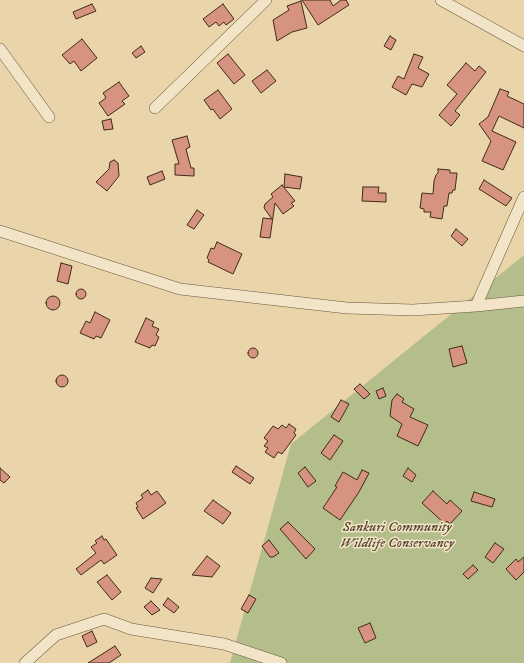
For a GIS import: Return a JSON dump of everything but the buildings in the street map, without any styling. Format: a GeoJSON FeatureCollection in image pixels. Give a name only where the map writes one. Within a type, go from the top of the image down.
{"type":"FeatureCollection","features":[{"type":"Feature","properties":{"kind":"street"},"geometry":{"type":"LineString","coordinates":[[155,108],[266,0]]}},
{"type":"Feature","properties":{"kind":"street"},"geometry":{"type":"LineString","coordinates":[[441,0],[524,46]]}},
{"type":"Feature","properties":{"kind":"street"},"geometry":{"type":"LineString","coordinates":[[0,49],[49,117]]}},
{"type":"Feature","properties":{"kind":"street"},"geometry":{"type":"LineString","coordinates":[[476,306],[524,198]]}},
{"type":"Feature","properties":{"kind":"street"},"geometry":{"type":"LineString","coordinates":[[0,231],[180,289],[347,308],[412,310],[524,301]]}},
{"type":"Feature","properties":{"kind":"street"},"geometry":{"type":"LineString","coordinates":[[25,663],[56,635],[104,620],[131,629],[224,644],[280,663]]}},
{"type":"Feature","properties":{"kind":"green space","name":"Sankuri Community Wildlife Conservancy"},"geometry":{"type":"Polygon","coordinates":[[[524,255],[524,663],[230,663],[291,444],[524,255]]]}}]}
